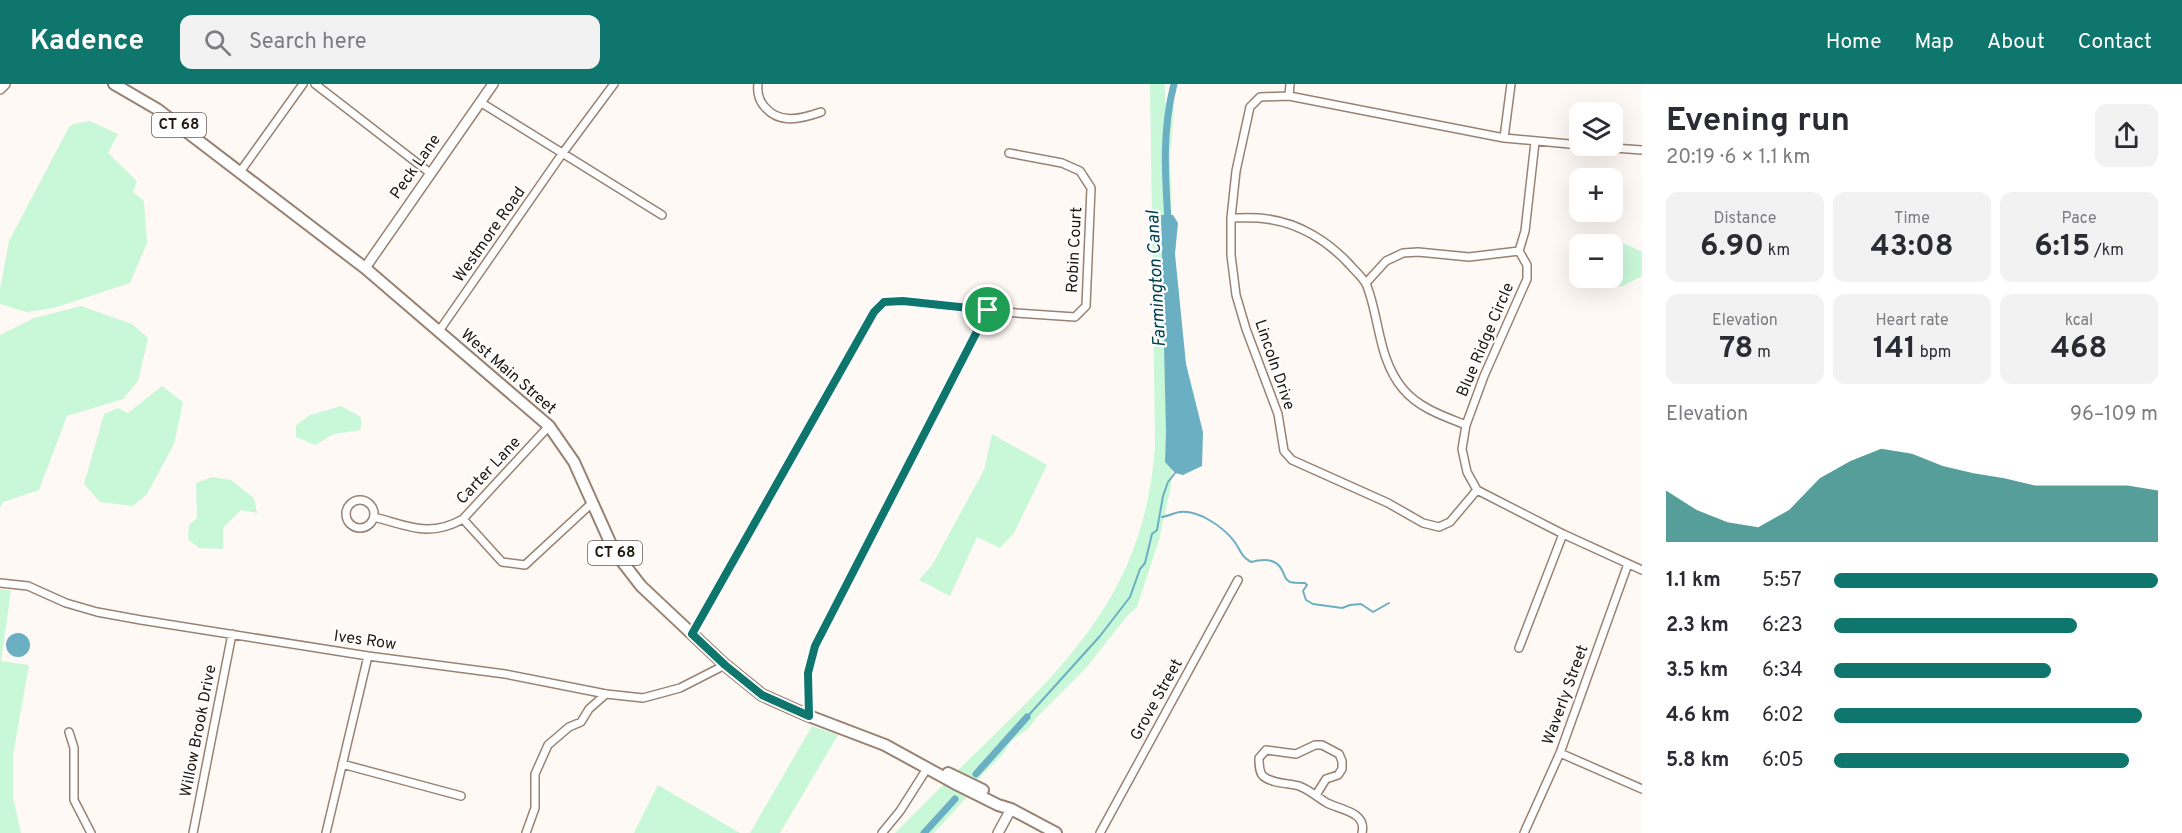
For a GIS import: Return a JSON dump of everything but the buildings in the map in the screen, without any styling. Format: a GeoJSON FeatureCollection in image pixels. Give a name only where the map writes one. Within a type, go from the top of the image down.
{"type":"FeatureCollection","features":[{"type":"Feature","properties":{"kind":"main road","name":"West Main Street"},"geometry":{"type":"LineString","coordinates":[[114,84],[157,109],[365,268],[549,426],[574,462],[614,551],[640,586],[725,665],[762,695],[885,745],[928,767],[955,775],[1056,833]]}},
{"type":"Feature","properties":{"kind":"street"},"geometry":{"type":"LineString","coordinates":[[0,89],[5,84]]}},
{"type":"Feature","properties":{"kind":"street"},"geometry":{"type":"LineString","coordinates":[[240,172],[303,84]]}},
{"type":"Feature","properties":{"kind":"street"},"geometry":{"type":"LineString","coordinates":[[315,84],[430,173]]}},
{"type":"Feature","properties":{"kind":"street","name":"Peck Lane"},"geometry":{"type":"LineString","coordinates":[[365,268],[493,84]]}},
{"type":"Feature","properties":{"kind":"street","name":"Westmore Road"},"geometry":{"type":"LineString","coordinates":[[439,332],[562,154],[614,84]]}},
{"type":"Feature","properties":{"kind":"street"},"geometry":{"type":"LineString","coordinates":[[759,84],[761,103],[770,114],[785,119],[804,118],[821,112]]}},
{"type":"Feature","properties":{"kind":"street"},"geometry":{"type":"LineString","coordinates":[[1289,96],[1290,84]]}},
{"type":"Feature","properties":{"kind":"street"},"geometry":{"type":"LineString","coordinates":[[1504,138],[1511,84]]}},
{"type":"Feature","properties":{"kind":"street","name":"Lincoln Drive"},"geometry":{"type":"LineString","coordinates":[[1477,490],[1450,522],[1439,527],[1423,523],[1388,503],[1292,460],[1284,451],[1278,414],[1246,329],[1236,295],[1231,255],[1231,218],[1236,171],[1250,107],[1260,97],[1289,96],[1504,138],[1569,144]]}},
{"type":"Feature","properties":{"kind":"street"},"geometry":{"type":"LineString","coordinates":[[480,102],[662,215]]}},
{"type":"Feature","properties":{"kind":"street"},"geometry":{"type":"LineString","coordinates":[[1366,283],[1386,261],[1403,253],[1418,252],[1468,257],[1519,251],[1525,231],[1535,142]]}},
{"type":"Feature","properties":{"kind":"street"},"geometry":{"type":"LineString","coordinates":[[1623,149],[1642,150]]}},
{"type":"Feature","properties":{"kind":"street","name":"Robin Court"},"geometry":{"type":"LineString","coordinates":[[692,634],[874,312],[884,302],[903,301],[1075,317],[1086,306],[1091,188],[1080,171],[1062,163],[1009,153]]}},
{"type":"Feature","properties":{"kind":"street"},"geometry":{"type":"LineString","coordinates":[[1231,218],[1267,219],[1292,225],[1316,236],[1339,253],[1366,283],[1382,349],[1391,372],[1404,390],[1430,411],[1466,425]]}},
{"type":"Feature","properties":{"kind":"street","name":"Blue Ridge Circle"},"geometry":{"type":"LineString","coordinates":[[1477,490],[1467,472],[1462,449],[1466,425],[1484,376],[1527,279],[1527,265],[1519,251]]}},
{"type":"Feature","properties":{"kind":"street"},"geometry":{"type":"LineString","coordinates":[[809,716],[808,673],[815,646],[988,310]]}},
{"type":"Feature","properties":{"kind":"street","name":"Carter Lane"},"geometry":{"type":"LineString","coordinates":[[374,517],[428,531],[448,527],[463,519],[549,426]]}},
{"type":"Feature","properties":{"kind":"street"},"geometry":{"type":"LineString","coordinates":[[1477,490],[1563,534],[1642,570]]}},
{"type":"Feature","properties":{"kind":"street","name":"Carter Lane"},"geometry":{"type":"LineString","coordinates":[[362,500],[373,508],[374,517],[365,527],[356,527],[347,518],[347,509],[353,502],[362,500]]}},
{"type":"Feature","properties":{"kind":"street"},"geometry":{"type":"LineString","coordinates":[[463,519],[502,562],[525,565],[592,503]]}},
{"type":"Feature","properties":{"kind":"street"},"geometry":{"type":"LineString","coordinates":[[1519,648],[1563,534]]}},
{"type":"Feature","properties":{"kind":"street","name":"Waverly Street"},"geometry":{"type":"LineString","coordinates":[[1524,833],[1560,753],[1628,564]]}},
{"type":"Feature","properties":{"kind":"street","name":"Grove Street"},"geometry":{"type":"LineString","coordinates":[[1100,833],[1238,580]]}},
{"type":"Feature","properties":{"kind":"street","name":"Ives Row"},"geometry":{"type":"LineString","coordinates":[[0,583],[28,586],[66,603],[97,612],[368,656],[505,674],[606,694],[643,698],[680,688],[725,665]]}},
{"type":"Feature","properties":{"kind":"street","name":"Willow Brook Drive"},"geometry":{"type":"LineString","coordinates":[[193,833],[232,634]]}},
{"type":"Feature","properties":{"kind":"street"},"geometry":{"type":"LineString","coordinates":[[326,833],[368,656]]}},
{"type":"Feature","properties":{"kind":"street"},"geometry":{"type":"LineString","coordinates":[[526,833],[535,808],[535,774],[549,745],[569,727],[581,722],[589,709],[606,694]]}},
{"type":"Feature","properties":{"kind":"street"},"geometry":{"type":"LineString","coordinates":[[69,732],[74,748],[74,800],[91,833]]}},
{"type":"Feature","properties":{"kind":"street"},"geometry":{"type":"LineString","coordinates":[[1316,795],[1326,779],[1338,775],[1342,769],[1339,754],[1329,747],[1315,745],[1296,754],[1266,750],[1259,758],[1259,768],[1263,776],[1301,787],[1327,803],[1354,814],[1360,819],[1362,833]]}},
{"type":"Feature","properties":{"kind":"street"},"geometry":{"type":"LineString","coordinates":[[1560,753],[1642,789]]}},
{"type":"Feature","properties":{"kind":"street"},"geometry":{"type":"LineString","coordinates":[[342,764],[461,796]]}},
{"type":"Feature","properties":{"kind":"street"},"geometry":{"type":"LineString","coordinates":[[882,833],[900,811],[928,767]]}},
{"type":"Feature","properties":{"kind":"street"},"geometry":{"type":"LineString","coordinates":[[998,833],[1011,809]]}},
{"type":"Feature","properties":{"kind":"green space"},"geometry":{"type":"Polygon","coordinates":[[[1150,84],[1165,84],[1165,104],[1174,109],[1170,155],[1175,349],[1173,458],[1171,486],[1159,540],[1137,607],[1127,616],[1086,668],[1028,729],[1012,740],[1003,754],[974,783],[955,773],[1029,700],[1090,629],[1115,590],[1134,547],[1148,499],[1155,444],[1150,84]]]}},
{"type":"Feature","properties":{"kind":"green space"},"geometry":{"type":"Polygon","coordinates":[[[90,121],[118,134],[108,153],[137,181],[133,192],[144,201],[147,243],[130,283],[54,308],[26,312],[0,304],[0,289],[9,241],[69,127],[90,121]]]}},
{"type":"Feature","properties":{"kind":"green space"},"geometry":{"type":"Polygon","coordinates":[[[1623,243],[1642,252],[1642,276],[1623,286],[1623,243]]]}},
{"type":"Feature","properties":{"kind":"green space"},"geometry":{"type":"Polygon","coordinates":[[[81,306],[132,324],[148,338],[138,381],[123,399],[67,416],[39,490],[3,502],[0,508],[0,335],[34,318],[81,306]]]}},
{"type":"Feature","properties":{"kind":"green space"},"geometry":{"type":"Polygon","coordinates":[[[162,386],[183,402],[174,444],[147,494],[133,506],[100,502],[84,484],[104,414],[118,408],[128,413],[162,386]]]}},
{"type":"Feature","properties":{"kind":"green space"},"geometry":{"type":"Polygon","coordinates":[[[341,406],[361,417],[361,430],[334,434],[315,445],[296,437],[296,425],[310,415],[341,406]]]}},
{"type":"Feature","properties":{"kind":"green space"},"geometry":{"type":"Polygon","coordinates":[[[992,434],[1047,465],[1014,533],[1000,548],[977,537],[950,596],[919,580],[932,565],[984,470],[992,434]]]}},
{"type":"Feature","properties":{"kind":"green space"},"geometry":{"type":"Polygon","coordinates":[[[212,477],[231,480],[254,498],[257,513],[241,510],[223,528],[223,549],[199,548],[188,539],[189,525],[197,518],[196,483],[212,477]]]}},
{"type":"Feature","properties":{"kind":"green space"},"geometry":{"type":"Polygon","coordinates":[[[0,589],[11,590],[1,661],[29,665],[13,755],[13,797],[21,833],[0,833],[0,589]]]}},
{"type":"Feature","properties":{"kind":"green space"},"geometry":{"type":"Polygon","coordinates":[[[812,726],[838,735],[780,833],[750,833],[812,726]]]}},
{"type":"Feature","properties":{"kind":"green space"},"geometry":{"type":"Polygon","coordinates":[[[944,784],[968,796],[934,833],[895,833],[944,784]]]}},
{"type":"Feature","properties":{"kind":"green space"},"geometry":{"type":"Polygon","coordinates":[[[658,785],[740,833],[634,833],[658,785]]]}},
{"type":"Feature","properties":{"kind":"water"},"geometry":{"type":"Polygon","coordinates":[[[1161,215],[1173,215],[1178,223],[1175,254],[1186,364],[1203,432],[1202,466],[1183,475],[1175,473],[1165,462],[1161,215]]]}},
{"type":"Feature","properties":{"kind":"water"},"geometry":{"type":"Polygon","coordinates":[[[18,633],[26,637],[30,645],[26,653],[18,657],[10,653],[6,645],[10,637],[18,633]]]}},
{"type":"Feature","properties":{"kind":"waterway","name":"Farmington Canal"},"geometry":{"type":"LineString","coordinates":[[1168,221],[1166,135],[1174,84]]}},
{"type":"Feature","properties":{"kind":"waterway"},"geometry":{"type":"LineString","coordinates":[[1027,717],[1100,636],[1130,597],[1140,569],[1145,563],[1152,534],[1157,530],[1168,482],[1175,473]]}},
{"type":"Feature","properties":{"kind":"waterway"},"geometry":{"type":"LineString","coordinates":[[1162,517],[1187,512],[1210,520],[1234,541],[1243,555],[1251,562],[1272,561],[1279,566],[1288,581],[1305,583],[1307,585],[1303,591],[1306,600],[1313,604],[1342,608],[1361,604],[1373,612],[1389,603]]}},
{"type":"Feature","properties":{"kind":"waterway","name":"Farmington Canal"},"geometry":{"type":"LineString","coordinates":[[976,774],[1027,717]]}},
{"type":"Feature","properties":{"kind":"waterway","name":"Farmington Canal"},"geometry":{"type":"LineString","coordinates":[[924,833],[955,799]]}},
{"type":"Feature","properties":{"kind":"route"},"geometry":{"type":"LineString","coordinates":[[903,301],[988,310],[815,646],[808,673],[809,716],[762,695],[692,634],[874,312],[884,302],[903,301]]}}]}
